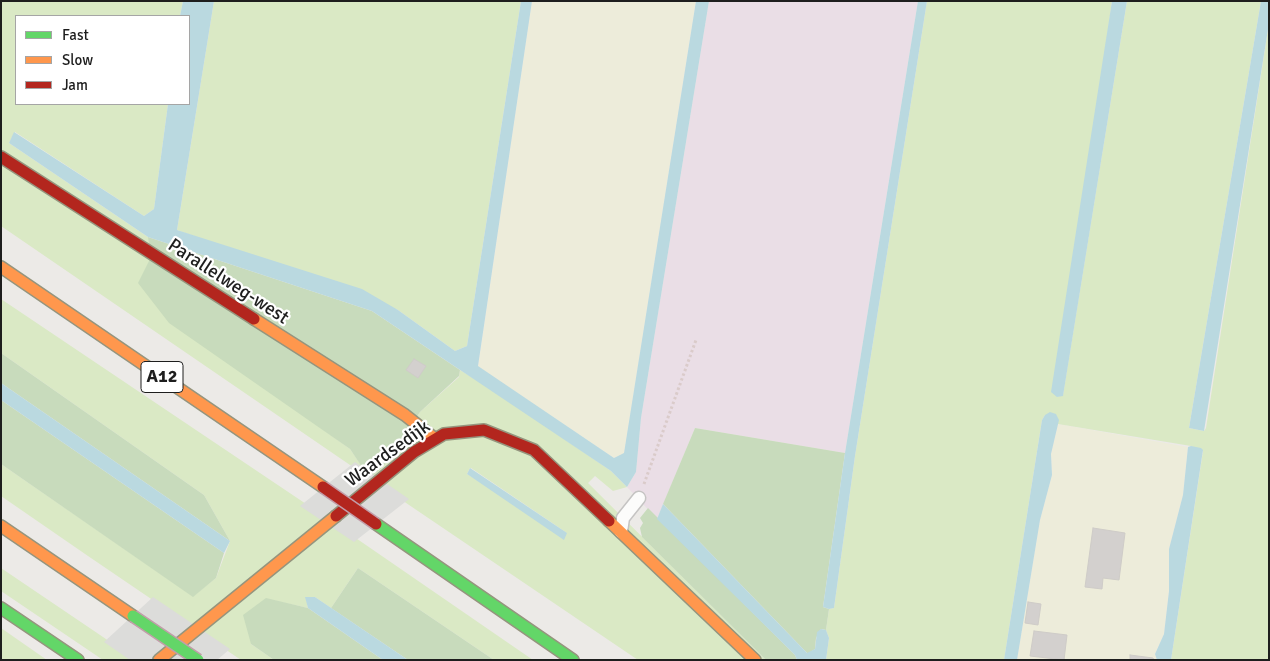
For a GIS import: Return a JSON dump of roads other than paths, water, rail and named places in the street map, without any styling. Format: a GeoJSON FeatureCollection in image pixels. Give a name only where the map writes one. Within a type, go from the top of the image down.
{"type":"FeatureCollection","features":[{"type":"Feature","properties":{"kind":"main road","name":"Parallelweg-west"},"geometry":{"type":"LineString","coordinates":[[1,157],[405,416],[434,438]]}},
{"type":"Feature","properties":{"kind":"main road","name":"A12"},"geometry":{"type":"LineString","coordinates":[[1,267],[573,660]]}},
{"type":"Feature","properties":{"kind":"main road","name":"Waardsedijk"},"geometry":{"type":"LineString","coordinates":[[160,660],[345,507],[434,438],[456,432],[484,430],[534,450],[755,660]]}},
{"type":"Feature","properties":{"kind":"main road"},"geometry":{"type":"LineString","coordinates":[[1,526],[198,660]]}},
{"type":"Feature","properties":{"kind":"main road"},"geometry":{"type":"LineString","coordinates":[[1,608],[78,660]]}},
{"type":"Feature","properties":{"kind":"lane"},"geometry":{"type":"LineString","coordinates":[[621,532],[622,518],[639,498]]}},
{"type":"Feature","properties":{"kind":"water"},"geometry":{"type":"Polygon","coordinates":[[[183,1],[214,1],[177,230],[362,289],[398,310],[455,351],[467,346],[521,1],[532,1],[478,366],[614,458],[624,453],[696,1],[709,1],[641,418],[636,472],[627,487],[611,471],[372,311],[148,237],[9,143],[14,132],[144,216],[154,209],[168,105],[190,105],[190,15],[180,15],[183,1]]]}},
{"type":"Feature","properties":{"kind":"water"},"geometry":{"type":"Polygon","coordinates":[[[918,1],[927,1],[855,456],[834,608],[829,609],[823,607],[845,453],[918,1]]]}},
{"type":"Feature","properties":{"kind":"water"},"geometry":{"type":"Polygon","coordinates":[[[1112,1],[1127,1],[1063,396],[1057,397],[1051,392],[1112,1]]]}},
{"type":"Feature","properties":{"kind":"water"},"geometry":{"type":"Polygon","coordinates":[[[1261,1],[1269,1],[1269,23],[1204,431],[1189,428],[1261,1]]]}},
{"type":"Feature","properties":{"kind":"water"},"geometry":{"type":"Polygon","coordinates":[[[1,383],[230,541],[224,553],[1,400],[1,383]]]}},
{"type":"Feature","properties":{"kind":"water"},"geometry":{"type":"Polygon","coordinates":[[[1050,412],[1056,414],[1059,420],[1051,454],[1052,475],[1040,520],[1017,660],[1004,660],[1042,420],[1050,412]]]}},
{"type":"Feature","properties":{"kind":"water"},"geometry":{"type":"Polygon","coordinates":[[[1191,446],[1203,450],[1171,660],[1157,660],[1155,654],[1164,634],[1169,591],[1169,549],[1183,495],[1188,447],[1191,446]]]}},
{"type":"Feature","properties":{"kind":"water"},"geometry":{"type":"Polygon","coordinates":[[[470,468],[567,533],[564,540],[467,474],[470,468]]]}},
{"type":"Feature","properties":{"kind":"water"},"geometry":{"type":"Polygon","coordinates":[[[663,504],[807,653],[815,649],[817,632],[821,629],[826,630],[829,638],[826,660],[797,660],[795,655],[657,519],[663,504]]]}},
{"type":"Feature","properties":{"kind":"water"},"geometry":{"type":"Polygon","coordinates":[[[305,597],[315,597],[408,660],[383,660],[308,608],[305,597]]]}}]}
